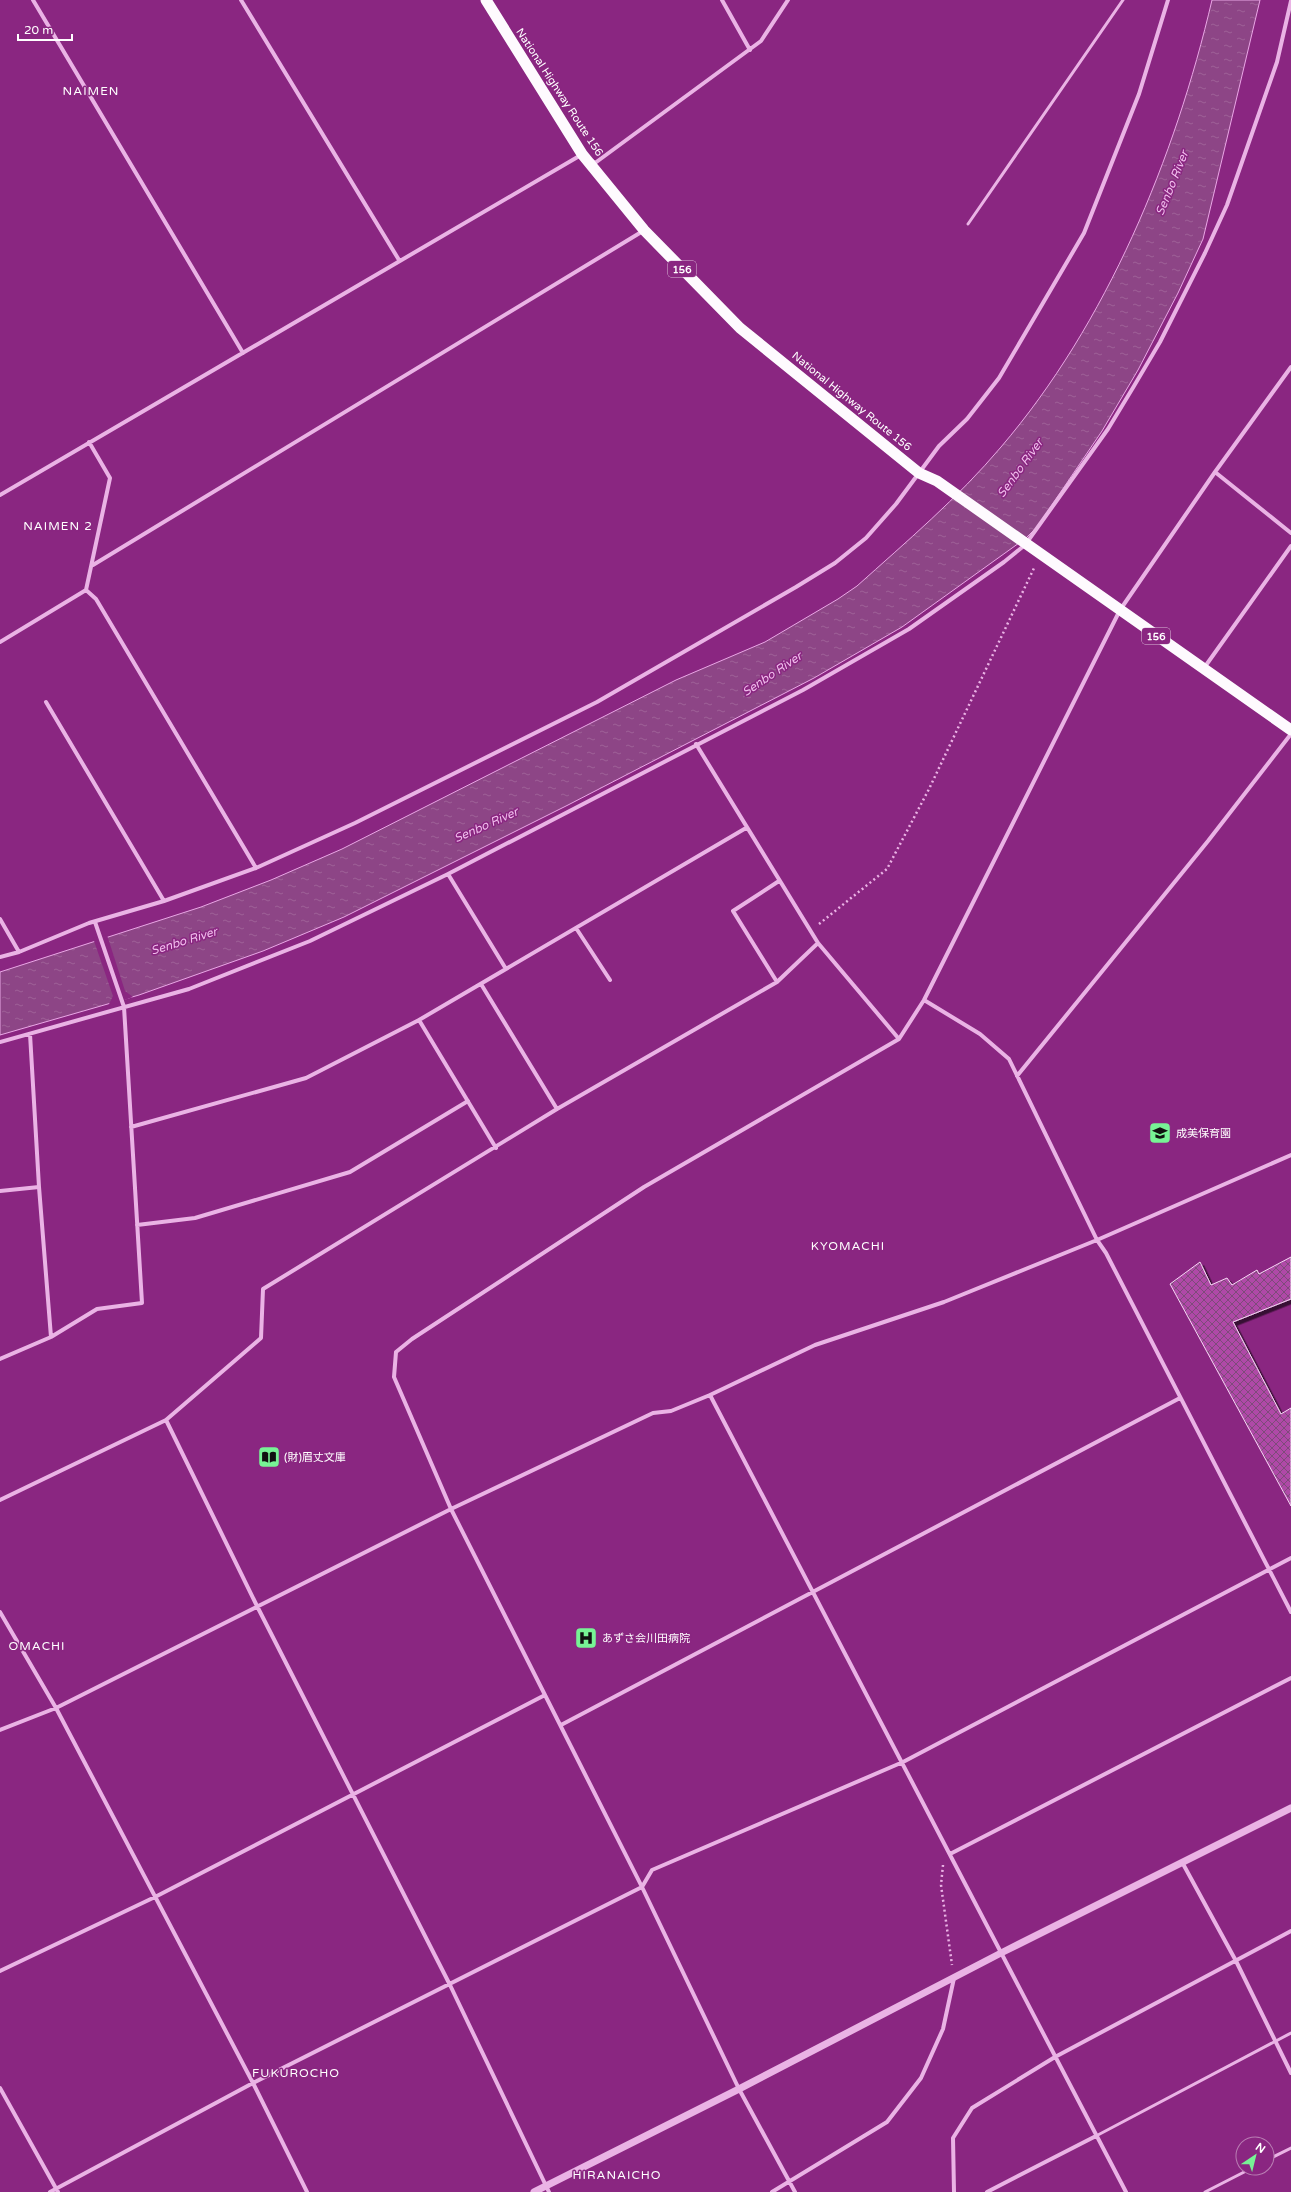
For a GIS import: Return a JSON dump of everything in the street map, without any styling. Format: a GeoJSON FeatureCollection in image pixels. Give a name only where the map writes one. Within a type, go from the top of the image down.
{"type":"FeatureCollection","features":[{"type":"Feature","properties":{"kind":"highway","name":"National Highway Route 156"},"geometry":{"type":"LineString","coordinates":[[486,0],[582,154],[644,230],[740,328],[919,473],[938,482],[1041,556],[1291,730]]}},
{"type":"Feature","properties":{"kind":"street"},"geometry":{"type":"LineString","coordinates":[[33,0],[243,353]]}},
{"type":"Feature","properties":{"kind":"street"},"geometry":{"type":"LineString","coordinates":[[241,0],[399,260]]}},
{"type":"Feature","properties":{"kind":"street"},"geometry":{"type":"LineString","coordinates":[[722,0],[750,50]]}},
{"type":"Feature","properties":{"kind":"street"},"geometry":{"type":"LineString","coordinates":[[0,495],[582,154],[596,163],[761,41],[788,0]]}},
{"type":"Feature","properties":{"kind":"street"},"geometry":{"type":"LineString","coordinates":[[0,957],[19,952],[95,922],[164,901],[256,868],[355,823],[597,702],[796,587],[834,563],[866,538],[896,504],[939,446],[967,419],[999,378],[1084,233],[1139,94],[1168,0]]}},
{"type":"Feature","properties":{"kind":"street"},"geometry":{"type":"LineString","coordinates":[[0,1042],[188,989],[310,941],[448,874],[696,744],[803,690],[909,629],[1004,562],[1023,543],[1108,429],[1160,342],[1205,253],[1227,205],[1277,62],[1291,1]]}},
{"type":"Feature","properties":{"kind":"street"},"geometry":{"type":"LineString","coordinates":[[93,565],[644,230]]}},
{"type":"Feature","properties":{"kind":"street"},"geometry":{"type":"LineString","coordinates":[[795,2192],[740,2089],[562,1725],[451,1509],[394,1377],[396,1352],[412,1339],[644,1188],[899,1040],[924,1000],[1120,610],[1215,472],[1291,367]]}},
{"type":"Feature","properties":{"kind":"street"},"geometry":{"type":"LineString","coordinates":[[0,642],[86,590],[93,565],[110,478],[89,442]]}},
{"type":"Feature","properties":{"kind":"street"},"geometry":{"type":"LineString","coordinates":[[1215,472],[1291,533]]}},
{"type":"Feature","properties":{"kind":"street"},"geometry":{"type":"LineString","coordinates":[[1203,669],[1291,546]]}},
{"type":"Feature","properties":{"kind":"street"},"geometry":{"type":"LineString","coordinates":[[86,590],[96,599],[256,868]]}},
{"type":"Feature","properties":{"kind":"street"},"geometry":{"type":"LineString","coordinates":[[46,702],[164,901]]}},
{"type":"Feature","properties":{"kind":"street"},"geometry":{"type":"LineString","coordinates":[[1017,1076],[1208,842],[1291,734]]}},
{"type":"Feature","properties":{"kind":"street"},"geometry":{"type":"LineString","coordinates":[[696,744],[746,828],[818,943],[899,1040]]}},
{"type":"Feature","properties":{"kind":"street"},"geometry":{"type":"LineString","coordinates":[[131,1127],[306,1078],[419,1020],[746,828]]}},
{"type":"Feature","properties":{"kind":"street"},"geometry":{"type":"LineString","coordinates":[[448,874],[506,969]]}},
{"type":"Feature","properties":{"kind":"street"},"geometry":{"type":"LineString","coordinates":[[777,982],[733,912],[779,881]]}},
{"type":"Feature","properties":{"kind":"street"},"geometry":{"type":"LineString","coordinates":[[0,919],[19,952]]}},
{"type":"Feature","properties":{"kind":"street"},"geometry":{"type":"LineString","coordinates":[[0,1359],[51,1337],[97,1309],[142,1303],[124,1007],[95,922]]}},
{"type":"Feature","properties":{"kind":"street"},"geometry":{"type":"LineString","coordinates":[[576,928],[610,980]]}},
{"type":"Feature","properties":{"kind":"street"},"geometry":{"type":"LineString","coordinates":[[0,1500],[166,1420],[261,1338],[263,1289],[496,1148],[557,1109],[777,982],[818,943]]}},
{"type":"Feature","properties":{"kind":"street"},"geometry":{"type":"LineString","coordinates":[[481,984],[557,1109]]}},
{"type":"Feature","properties":{"kind":"street"},"geometry":{"type":"LineString","coordinates":[[924,1000],[980,1034],[1009,1059],[1098,1240],[1291,1612]]}},
{"type":"Feature","properties":{"kind":"street"},"geometry":{"type":"LineString","coordinates":[[419,1020],[496,1148]]}},
{"type":"Feature","properties":{"kind":"street"},"geometry":{"type":"LineString","coordinates":[[30,1034],[39,1187],[51,1337]]}},
{"type":"Feature","properties":{"kind":"street"},"geometry":{"type":"LineString","coordinates":[[137,1224],[195,1218],[350,1172],[468,1101]]}},
{"type":"Feature","properties":{"kind":"street"},"geometry":{"type":"LineString","coordinates":[[0,1730],[56,1708],[451,1509],[653,1414],[671,1411],[710,1395],[816,1345],[944,1302],[1098,1240],[1291,1155]]}},
{"type":"Feature","properties":{"kind":"street"},"geometry":{"type":"LineString","coordinates":[[0,1191],[39,1187]]}},
{"type":"Feature","properties":{"kind":"street"},"geometry":{"type":"LineString","coordinates":[[710,1395],[812,1592],[903,1762],[1126,2192]]}},
{"type":"Feature","properties":{"kind":"street"},"geometry":{"type":"LineString","coordinates":[[562,1725],[1180,1398]]}},
{"type":"Feature","properties":{"kind":"street"},"geometry":{"type":"LineString","coordinates":[[166,1420],[257,1606],[450,1985],[548,2189]]}},
{"type":"Feature","properties":{"kind":"street"},"geometry":{"type":"LineString","coordinates":[[50,2192],[57,2190],[253,2083],[642,1887],[652,1870],[903,1762],[1291,1558]]}},
{"type":"Feature","properties":{"kind":"street"},"geometry":{"type":"LineString","coordinates":[[0,1612],[56,1708],[253,2083],[308,2192]]}},
{"type":"Feature","properties":{"kind":"street"},"geometry":{"type":"LineString","coordinates":[[950,1854],[1291,1678]]}},
{"type":"Feature","properties":{"kind":"street"},"geometry":{"type":"LineString","coordinates":[[0,1971],[155,1897],[353,1793],[546,1695]]}},
{"type":"Feature","properties":{"kind":"street"},"geometry":{"type":"LineString","coordinates":[[534,2192],[548,2189],[1001,1953],[1291,1808]]}},
{"type":"Feature","properties":{"kind":"street"},"geometry":{"type":"LineString","coordinates":[[1182,1862],[1236,1961],[1291,2073]]}},
{"type":"Feature","properties":{"kind":"street"},"geometry":{"type":"LineString","coordinates":[[954,2192],[953,2138],[972,2108],[1055,2057],[1291,1932]]}},
{"type":"Feature","properties":{"kind":"street"},"geometry":{"type":"LineString","coordinates":[[772,2192],[887,2122],[921,2078],[944,2029],[954,1978]]}},
{"type":"Feature","properties":{"kind":"street"},"geometry":{"type":"LineString","coordinates":[[0,2088],[57,2190]]}},
{"type":"Feature","properties":{"kind":"street"},"geometry":{"type":"LineString","coordinates":[[987,2192],[1096,2136]]}},
{"type":"Feature","properties":{"kind":"lane"},"geometry":{"type":"LineString","coordinates":[[968,224],[1123,0]]}},
{"type":"Feature","properties":{"kind":"lane"},"geometry":{"type":"LineString","coordinates":[[1096,2136],[1291,2033]]}},
{"type":"Feature","properties":{"kind":"lane"},"geometry":{"type":"LineString","coordinates":[[1275,2156],[1291,2148]]}},
{"type":"Feature","properties":{"kind":"lane"},"geometry":{"type":"LineString","coordinates":[[1205,2192],[1236,2176]]}},
{"type":"Feature","properties":{"kind":"path"},"geometry":{"type":"LineString","coordinates":[[810,931],[887,869],[929,789],[1041,556]]}},
{"type":"Feature","properties":{"kind":"path"},"geometry":{"type":"LineString","coordinates":[[950,1854],[943,1862],[941,1885],[954,1978]]}},
{"type":"Feature","properties":{"kind":"water","name":"Senbo River"},"geometry":{"type":"Polygon","coordinates":[[[1212,0],[1260,0],[1203,239],[1178,293],[1138,370],[1102,431],[1037,527],[1026,538],[902,627],[814,678],[568,805],[344,917],[263,951],[139,995],[0,1035],[0,972],[201,907],[271,880],[342,849],[676,680],[765,642],[838,599],[857,586],[931,519],[984,466],[1039,399],[1073,347],[1105,293],[1157,178],[1197,59],[1212,0]]]}},
{"type":"Feature","properties":{"kind":"pier"},"geometry":{"type":"Polygon","coordinates":[[[107,935],[125,991],[133,997],[108,1006],[113,996],[93,938],[107,935]]]}},
{"type":"Feature","properties":{"kind":"building"},"geometry":{"type":"Polygon","coordinates":[[[1291,1257],[1291,1299],[1233,1322],[1281,1414],[1291,1408],[1291,1506],[1170,1284],[1200,1262],[1211,1285],[1227,1278],[1232,1285],[1257,1270],[1259,1274],[1291,1257]]]}},
{"type":"Feature","properties":{"kind":"place","name":"成美保育園"},"geometry":{"type":"Point","coordinates":[1160,1133]}},
{"type":"Feature","properties":{"kind":"place","name":"(財)眉丈文庫"},"geometry":{"type":"Point","coordinates":[269,1457]}},
{"type":"Feature","properties":{"kind":"place","name":"あずさ会川田病院"},"geometry":{"type":"Point","coordinates":[586,1638]}},
{"type":"Feature","properties":{"kind":"district","name":"NAIMEN"},"geometry":{"type":"Point","coordinates":[91,91]}},
{"type":"Feature","properties":{"kind":"district","name":"NAIMEN 2"},"geometry":{"type":"Point","coordinates":[58,526]}},
{"type":"Feature","properties":{"kind":"district","name":"KYOMACHI"},"geometry":{"type":"Point","coordinates":[848,1246]}},
{"type":"Feature","properties":{"kind":"district","name":"OMACHI"},"geometry":{"type":"Point","coordinates":[37,1646]}},
{"type":"Feature","properties":{"kind":"district","name":"FUKUROCHO"},"geometry":{"type":"Point","coordinates":[296,2073]}},
{"type":"Feature","properties":{"kind":"district","name":"HIRANAICHO"},"geometry":{"type":"Point","coordinates":[617,2175]}}]}
